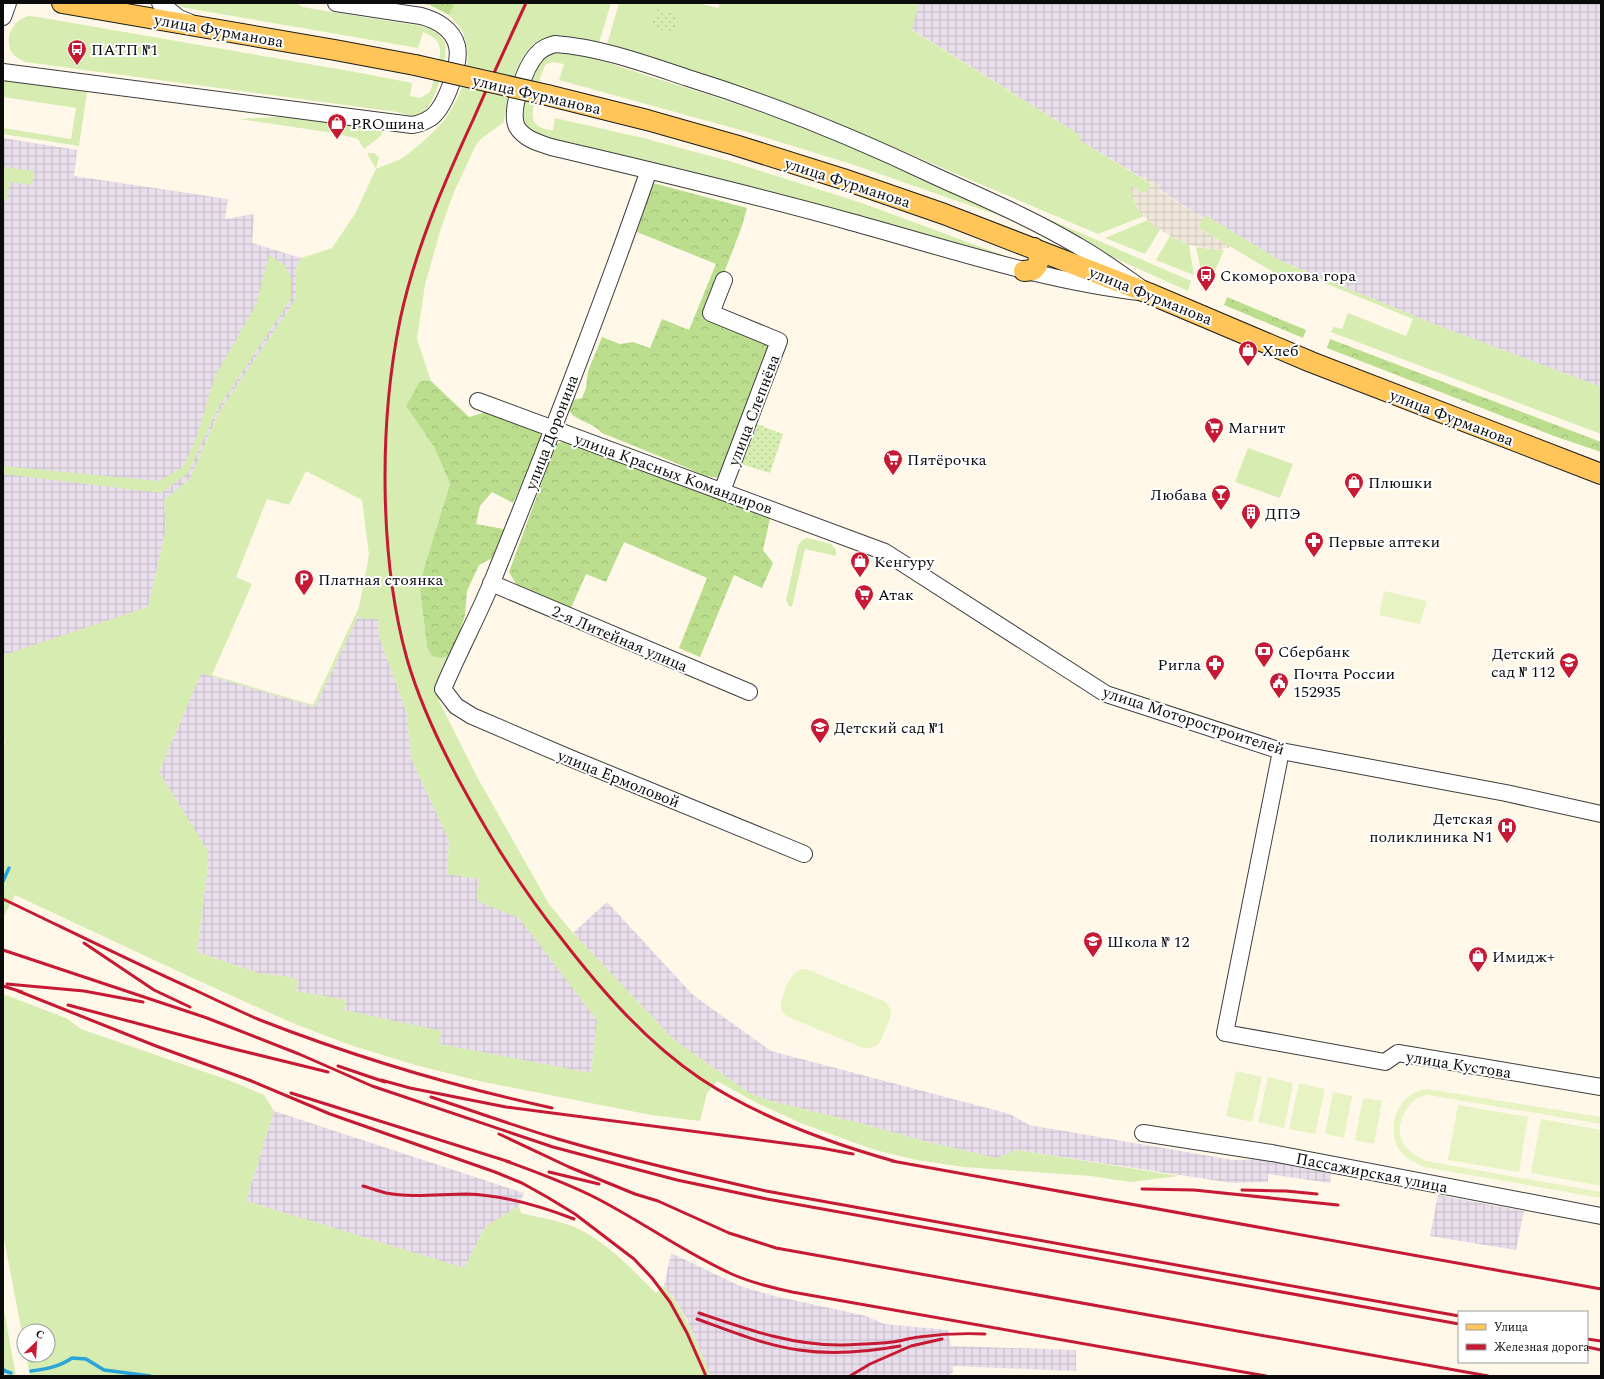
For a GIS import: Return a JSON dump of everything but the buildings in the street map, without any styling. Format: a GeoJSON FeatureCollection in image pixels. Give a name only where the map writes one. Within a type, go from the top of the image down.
{"type":"FeatureCollection","features":[{"type":"Feature","properties":{"kind":"main road","name":"улица Фурманова"},"geometry":{"type":"LineString","coordinates":[[62,3],[415,65],[647,120],[749,149],[944,214],[1034,248],[1148,293],[1318,365],[1601,474]]}},
{"type":"Feature","properties":{"kind":"main road"},"geometry":{"type":"LineString","coordinates":[[1024,271],[1033,270],[1039,263],[1039,255],[1034,248]]}},
{"type":"Feature","properties":{"kind":"street"},"geometry":{"type":"LineString","coordinates":[[3,17],[8,3]]}},
{"type":"Feature","properties":{"kind":"street"},"geometry":{"type":"LineString","coordinates":[[94,8],[107,7],[119,3]]}},
{"type":"Feature","properties":{"kind":"street"},"geometry":{"type":"LineString","coordinates":[[160,3],[179,18],[201,27]]}},
{"type":"Feature","properties":{"kind":"street"},"geometry":{"type":"LineString","coordinates":[[3,72],[412,125],[421,123],[432,116],[439,109],[455,71],[457,46],[452,35],[442,25],[421,16],[336,3]]}},
{"type":"Feature","properties":{"kind":"street"},"geometry":{"type":"LineString","coordinates":[[556,44],[570,45],[607,54],[706,83],[816,124],[887,153],[1026,218],[1077,245],[1109,265],[1148,293],[1110,289],[1024,271],[758,196],[551,147],[532,140],[522,133],[516,126],[515,115],[517,99],[523,79],[531,61],[537,53],[544,47],[556,44]]}},
{"type":"Feature","properties":{"kind":"street","name":"улица Доронина"},"geometry":{"type":"LineString","coordinates":[[443,689],[491,583],[553,428],[614,272],[649,170]]}},
{"type":"Feature","properties":{"kind":"street"},"geometry":{"type":"LineString","coordinates":[[1034,248],[1043,247],[1048,241],[1048,232],[1045,228]]}},
{"type":"Feature","properties":{"kind":"street","name":"улица Слепнёва"},"geometry":{"type":"LineString","coordinates":[[722,491],[779,341],[711,313],[724,280]]}},
{"type":"Feature","properties":{"kind":"street","name":"улица Красных Командиров"},"geometry":{"type":"LineString","coordinates":[[478,401],[802,520]]}},
{"type":"Feature","properties":{"kind":"street","name":"улица Моторостроителей"},"geometry":{"type":"LineString","coordinates":[[802,520],[885,552],[1106,694],[1281,751],[1501,792],[1601,814]]}},
{"type":"Feature","properties":{"kind":"street","name":"2-я Литейная улица"},"geometry":{"type":"LineString","coordinates":[[491,583],[749,692]]}},
{"type":"Feature","properties":{"kind":"street","name":"улица Ермоловой"},"geometry":{"type":"LineString","coordinates":[[443,689],[456,706],[472,716],[804,854]]}},
{"type":"Feature","properties":{"kind":"street","name":"улица Кустова"},"geometry":{"type":"LineString","coordinates":[[1281,751],[1224,1033],[1385,1062],[1398,1054],[1601,1087]]}},
{"type":"Feature","properties":{"kind":"street","name":"Пассажирская улица"},"geometry":{"type":"LineString","coordinates":[[1143,1133],[1272,1153],[1601,1216]]}},
{"type":"Feature","properties":{"kind":"shaded area"},"geometry":{"type":"Polygon","coordinates":[[[870,3],[1601,3],[1601,387],[1434,324],[1281,261],[1205,215],[1203,218],[1158,189],[1160,186],[1145,177],[1144,179],[1079,140],[1081,136],[870,3]]]}},
{"type":"Feature","properties":{"kind":"shaded area"},"geometry":{"type":"Polygon","coordinates":[[[3,138],[77,150],[74,176],[228,199],[225,219],[254,214],[252,243],[301,258],[296,268],[296,299],[219,412],[190,479],[164,500],[166,529],[148,607],[5,655],[3,655],[3,138]]]}},
{"type":"Feature","properties":{"kind":"shaded area"},"geometry":{"type":"Polygon","coordinates":[[[1145,176],[1160,185],[1158,190],[1203,218],[1198,228],[1231,247],[1218,250],[1189,245],[1170,236],[1153,225],[1141,213],[1132,195],[1131,186],[1142,193],[1146,192],[1151,184],[1144,179],[1145,176]]]}},
{"type":"Feature","properties":{"kind":"shaded area"},"geometry":{"type":"Polygon","coordinates":[[[358,616],[364,619],[378,619],[379,636],[407,714],[411,758],[449,840],[447,874],[479,879],[477,901],[519,917],[597,1020],[591,1073],[439,1044],[441,1031],[344,1010],[346,1000],[296,991],[298,979],[258,973],[197,952],[208,864],[208,852],[159,772],[201,673],[315,707],[358,616]]]}},
{"type":"Feature","properties":{"kind":"shaded area"},"geometry":{"type":"Polygon","coordinates":[[[607,902],[693,995],[771,1051],[1010,1114],[1029,1125],[1233,1160],[1269,1159],[1332,1169],[1330,1183],[1268,1174],[1268,1182],[1232,1183],[1017,1150],[996,1158],[767,1100],[749,1093],[673,1039],[573,933],[607,902]]]}},
{"type":"Feature","properties":{"kind":"shaded area"},"geometry":{"type":"Polygon","coordinates":[[[274,1111],[524,1193],[519,1206],[485,1227],[464,1268],[246,1201],[274,1111]]]}},
{"type":"Feature","properties":{"kind":"shaded area"},"geometry":{"type":"Polygon","coordinates":[[[1438,1195],[1524,1211],[1516,1250],[1430,1236],[1438,1195]]]}},
{"type":"Feature","properties":{"kind":"shaded area"},"geometry":{"type":"Polygon","coordinates":[[[671,1253],[740,1286],[770,1295],[866,1316],[884,1324],[948,1330],[951,1346],[1076,1350],[1076,1371],[953,1366],[953,1372],[949,1376],[710,1376],[686,1318],[664,1286],[671,1253]]]}},
{"type":"Feature","properties":{"kind":"green space"},"geometry":{"type":"Polygon","coordinates":[[[174,3],[296,3],[303,7],[319,10],[421,26],[438,34],[445,43],[446,50],[443,70],[431,103],[421,114],[412,116],[397,112],[25,62],[14,55],[9,44],[9,38],[14,26],[23,18],[31,16],[412,83],[410,96],[420,98],[430,92],[440,55],[438,42],[430,35],[423,32],[418,48],[186,8],[174,3]]]}},
{"type":"Feature","properties":{"kind":"green space"},"geometry":{"type":"Polygon","coordinates":[[[417,3],[455,3],[449,15],[430,5],[417,3]]]}},
{"type":"Feature","properties":{"kind":"green space"},"geometry":{"type":"Polygon","coordinates":[[[455,3],[611,3],[599,43],[550,37],[539,41],[530,48],[522,59],[511,85],[504,122],[481,139],[476,145],[454,192],[441,228],[425,285],[417,339],[431,381],[420,381],[406,406],[434,447],[450,484],[424,568],[420,590],[427,647],[432,656],[453,654],[440,688],[439,701],[476,775],[549,904],[573,933],[673,1039],[749,1093],[767,1100],[996,1158],[1017,1150],[1179,1176],[1130,1182],[1091,1176],[964,1167],[916,1160],[875,1150],[803,1124],[757,1103],[717,1081],[707,1093],[700,1121],[651,1115],[479,1081],[415,1065],[350,1045],[290,1022],[15,895],[3,918],[3,747],[5,743],[3,741],[3,655],[148,607],[166,529],[164,500],[190,479],[219,412],[296,299],[296,268],[301,258],[332,248],[355,214],[376,169],[399,160],[431,135],[445,119],[457,99],[465,76],[467,52],[461,29],[449,15],[455,3]],[[306,471],[289,505],[267,499],[236,577],[252,584],[212,675],[313,705],[359,607],[369,555],[362,500],[306,471]],[[358,616],[315,707],[201,673],[159,772],[208,851],[208,864],[197,952],[258,973],[298,979],[296,991],[346,1000],[344,1010],[442,1031],[439,1044],[591,1073],[597,1020],[519,918],[477,901],[479,879],[447,874],[449,840],[411,758],[407,714],[379,636],[378,619],[364,619],[358,616]]]}},
{"type":"Feature","properties":{"kind":"green space"},"geometry":{"type":"Polygon","coordinates":[[[619,3],[698,3],[718,8],[720,3],[919,3],[912,30],[1081,136],[1079,140],[1151,184],[1146,192],[1142,193],[1132,186],[1137,207],[1144,216],[1098,234],[822,117],[680,66],[607,45],[619,3]]]}},
{"type":"Feature","properties":{"kind":"green space"},"geometry":{"type":"Polygon","coordinates":[[[656,9],[679,16],[675,34],[652,27],[656,9]]]}},
{"type":"Feature","properties":{"kind":"green space"},"geometry":{"type":"Polygon","coordinates":[[[550,53],[578,55],[605,62],[775,118],[867,154],[1027,225],[848,163],[744,131],[559,80],[564,64],[554,62],[546,64],[541,74],[533,111],[535,122],[538,126],[544,129],[553,130],[555,118],[643,138],[729,161],[862,203],[1016,260],[538,136],[526,127],[523,120],[523,103],[536,65],[543,56],[550,53]]]}},
{"type":"Feature","properties":{"kind":"green space"},"geometry":{"type":"Polygon","coordinates":[[[3,79],[87,92],[79,146],[3,134],[3,128],[71,139],[76,108],[3,97],[3,79]]]}},
{"type":"Feature","properties":{"kind":"green space"},"geometry":{"type":"Polygon","coordinates":[[[293,116],[379,128],[382,131],[381,136],[364,149],[358,139],[334,133],[239,119],[293,116]]]}},
{"type":"Feature","properties":{"kind":"green space"},"geometry":{"type":"Polygon","coordinates":[[[367,153],[374,153],[379,158],[376,169],[367,153]]]}},
{"type":"Feature","properties":{"kind":"green space"},"geometry":{"type":"Polygon","coordinates":[[[3,167],[34,171],[32,185],[10,182],[6,201],[3,201],[3,167]]]}},
{"type":"Feature","properties":{"kind":"green space"},"geometry":{"type":"Polygon","coordinates":[[[653,183],[747,208],[741,229],[708,314],[774,344],[721,478],[705,476],[602,433],[594,426],[577,418],[569,411],[573,400],[582,398],[586,388],[588,371],[602,337],[620,344],[633,342],[650,348],[662,319],[689,330],[716,264],[637,232],[653,183]]]}},
{"type":"Feature","properties":{"kind":"green space"},"geometry":{"type":"Polygon","coordinates":[[[1205,215],[1281,261],[1434,324],[1601,387],[1601,434],[1331,332],[1334,327],[1342,329],[1348,313],[1406,336],[1413,319],[1295,271],[1292,278],[1285,279],[1197,227],[1205,215]]]}},
{"type":"Feature","properties":{"kind":"green space"},"geometry":{"type":"Polygon","coordinates":[[[1044,217],[1191,281],[1188,291],[1092,248],[1043,220],[1044,217]]]}},
{"type":"Feature","properties":{"kind":"green space"},"geometry":{"type":"Polygon","coordinates":[[[1148,220],[1160,230],[1145,254],[1105,238],[1148,220]]]}},
{"type":"Feature","properties":{"kind":"green space"},"geometry":{"type":"Polygon","coordinates":[[[1170,236],[1189,245],[1194,275],[1156,260],[1170,236]]]}},
{"type":"Feature","properties":{"kind":"green space"},"geometry":{"type":"Polygon","coordinates":[[[1196,247],[1224,250],[1210,282],[1203,280],[1196,247]]]}},
{"type":"Feature","properties":{"kind":"green space"},"geometry":{"type":"Polygon","coordinates":[[[269,255],[284,265],[291,278],[291,299],[218,408],[188,473],[161,493],[3,474],[3,466],[159,481],[183,467],[194,444],[215,376],[256,305],[269,255]]]}},
{"type":"Feature","properties":{"kind":"green space"},"geometry":{"type":"Polygon","coordinates":[[[1227,297],[1306,330],[1303,338],[1224,305],[1227,297]]]}},
{"type":"Feature","properties":{"kind":"green space"},"geometry":{"type":"Polygon","coordinates":[[[1330,339],[1601,442],[1601,452],[1554,436],[1327,348],[1330,339]]]}},
{"type":"Feature","properties":{"kind":"green space"},"geometry":{"type":"Polygon","coordinates":[[[420,381],[431,381],[469,417],[490,411],[538,429],[542,438],[513,503],[492,492],[480,506],[476,524],[504,529],[492,558],[479,565],[467,591],[465,615],[453,654],[441,658],[432,656],[427,647],[420,590],[424,568],[450,484],[434,447],[406,406],[420,381]]]}},
{"type":"Feature","properties":{"kind":"green space"},"geometry":{"type":"Polygon","coordinates":[[[754,423],[783,434],[770,473],[738,463],[754,423]]]}},
{"type":"Feature","properties":{"kind":"green space"},"geometry":{"type":"Polygon","coordinates":[[[568,440],[771,514],[763,550],[773,563],[762,588],[734,575],[700,657],[679,648],[707,578],[624,542],[606,582],[586,574],[571,608],[516,584],[509,572],[556,444],[568,440]]]}},
{"type":"Feature","properties":{"kind":"green space"},"geometry":{"type":"Polygon","coordinates":[[[1248,448],[1293,464],[1280,498],[1235,482],[1248,448]]]}},
{"type":"Feature","properties":{"kind":"green space"},"geometry":{"type":"Polygon","coordinates":[[[807,538],[831,544],[836,550],[836,556],[805,549],[792,607],[789,606],[786,600],[798,546],[802,540],[807,538]]]}},
{"type":"Feature","properties":{"kind":"green space"},"geometry":{"type":"Polygon","coordinates":[[[1384,591],[1427,601],[1420,624],[1379,615],[1384,591]]]}},
{"type":"Feature","properties":{"kind":"green space"},"geometry":{"type":"Polygon","coordinates":[[[806,969],[886,1002],[891,1015],[883,1037],[876,1046],[863,1048],[784,1014],[781,1009],[781,1002],[789,981],[796,972],[806,969]]]}},
{"type":"Feature","properties":{"kind":"green space"},"geometry":{"type":"Polygon","coordinates":[[[3,994],[66,1018],[81,1029],[231,1081],[264,1095],[274,1111],[246,1201],[464,1268],[485,1227],[519,1206],[521,1213],[553,1220],[572,1226],[584,1232],[617,1255],[656,1293],[664,1286],[672,1296],[685,1318],[710,1376],[30,1376],[28,1363],[56,1363],[56,1323],[20,1323],[3,1234],[3,994]]]}},
{"type":"Feature","properties":{"kind":"green space"},"geometry":{"type":"Polygon","coordinates":[[[1236,1071],[1262,1077],[1252,1122],[1226,1116],[1236,1071]]]}},
{"type":"Feature","properties":{"kind":"green space"},"geometry":{"type":"Polygon","coordinates":[[[1268,1077],[1293,1083],[1284,1128],[1258,1122],[1268,1077]]]}},
{"type":"Feature","properties":{"kind":"green space"},"geometry":{"type":"Polygon","coordinates":[[[1299,1083],[1325,1089],[1315,1134],[1289,1129],[1299,1083]]]}},
{"type":"Feature","properties":{"kind":"green space"},"geometry":{"type":"Polygon","coordinates":[[[1427,1089],[1601,1117],[1601,1124],[1428,1095],[1416,1099],[1408,1107],[1404,1113],[1400,1125],[1400,1136],[1402,1141],[1412,1153],[1426,1161],[1601,1192],[1601,1198],[1424,1167],[1412,1161],[1401,1152],[1397,1145],[1394,1137],[1394,1120],[1401,1105],[1406,1099],[1416,1092],[1427,1089]]]}},
{"type":"Feature","properties":{"kind":"green space"},"geometry":{"type":"Polygon","coordinates":[[[1333,1092],[1352,1096],[1344,1138],[1325,1134],[1333,1092]]]}},
{"type":"Feature","properties":{"kind":"green space"},"geometry":{"type":"Polygon","coordinates":[[[1363,1098],[1382,1101],[1374,1144],[1355,1140],[1363,1098]]]}},
{"type":"Feature","properties":{"kind":"green space"},"geometry":{"type":"Polygon","coordinates":[[[1458,1105],[1528,1117],[1519,1172],[1448,1160],[1458,1105]]]}},
{"type":"Feature","properties":{"kind":"green space"},"geometry":{"type":"Polygon","coordinates":[[[1541,1119],[1601,1130],[1601,1186],[1531,1173],[1541,1119]]]}},
{"type":"Feature","properties":{"kind":"green space"},"geometry":{"type":"Polygon","coordinates":[[[3,1305],[16,1376],[3,1376],[3,1305]]]}},
{"type":"Feature","properties":{"kind":"waterway"},"geometry":{"type":"LineString","coordinates":[[3,881],[9,868]]}},
{"type":"Feature","properties":{"kind":"waterway"},"geometry":{"type":"LineString","coordinates":[[31,1371],[57,1366],[72,1358],[86,1359],[104,1370],[150,1376]]}},
{"type":"Feature","properties":{"kind":"waterway"},"geometry":{"type":"LineString","coordinates":[[3,1369],[11,1373]]}},
{"type":"Feature","properties":{"kind":"railway"},"geometry":{"type":"LineString","coordinates":[[526,3],[492,76],[431,218],[406,294],[400,320],[388,402],[385,490],[391,578],[398,620],[407,659],[433,729],[449,762],[500,851],[548,921],[592,977],[625,1014],[662,1049],[681,1064],[701,1079],[747,1106],[821,1138],[897,1162]]}},
{"type":"Feature","properties":{"kind":"railway"},"geometry":{"type":"LineString","coordinates":[[3,899],[236,1010],[296,1034],[404,1070],[552,1108]]}},
{"type":"Feature","properties":{"kind":"railway"},"geometry":{"type":"LineString","coordinates":[[84,943],[154,990],[190,1007]]}},
{"type":"Feature","properties":{"kind":"railway"},"geometry":{"type":"LineString","coordinates":[[3,950],[207,1018],[299,1054],[372,1086],[553,1147],[677,1180],[767,1199],[1458,1324]]}},
{"type":"Feature","properties":{"kind":"railway"},"geometry":{"type":"LineString","coordinates":[[7,984],[84,991],[143,1002]]}},
{"type":"Feature","properties":{"kind":"railway"},"geometry":{"type":"LineString","coordinates":[[3,986],[22,992]]}},
{"type":"Feature","properties":{"kind":"railway"},"geometry":{"type":"LineString","coordinates":[[18,991],[156,1046],[249,1080],[330,1114],[495,1172],[522,1183],[575,1214],[634,1259],[652,1278],[670,1302],[687,1333],[706,1376]]}},
{"type":"Feature","properties":{"kind":"railway"},"geometry":{"type":"LineString","coordinates":[[68,1005],[230,1048],[328,1072]]}},
{"type":"Feature","properties":{"kind":"railway"},"geometry":{"type":"LineString","coordinates":[[338,1066],[385,1082]]}},
{"type":"Feature","properties":{"kind":"railway"},"geometry":{"type":"LineString","coordinates":[[381,1080],[410,1088],[506,1107],[821,1148],[853,1154]]}},
{"type":"Feature","properties":{"kind":"railway"},"geometry":{"type":"LineString","coordinates":[[291,1093],[510,1162]]}},
{"type":"Feature","properties":{"kind":"railway"},"geometry":{"type":"LineString","coordinates":[[431,1097],[558,1139],[661,1166],[766,1191],[1458,1316]]}},
{"type":"Feature","properties":{"kind":"railway"},"geometry":{"type":"LineString","coordinates":[[499,1134],[569,1167],[635,1194],[658,1201],[729,1233],[776,1248],[1488,1376]]}},
{"type":"Feature","properties":{"kind":"railway"},"geometry":{"type":"LineString","coordinates":[[506,1161],[585,1193],[613,1207],[716,1267],[741,1278],[763,1285],[792,1292],[1266,1376]]}},
{"type":"Feature","properties":{"kind":"railway"},"geometry":{"type":"LineString","coordinates":[[892,1161],[1601,1289]]}},
{"type":"Feature","properties":{"kind":"railway"},"geometry":{"type":"LineString","coordinates":[[549,1172],[599,1184]]}},
{"type":"Feature","properties":{"kind":"railway"},"geometry":{"type":"LineString","coordinates":[[363,1186],[386,1193],[416,1196],[467,1194],[495,1196],[535,1206],[574,1219]]}},
{"type":"Feature","properties":{"kind":"railway"},"geometry":{"type":"LineString","coordinates":[[1142,1189],[1194,1190],[1338,1205]]}},
{"type":"Feature","properties":{"kind":"railway"},"geometry":{"type":"LineString","coordinates":[[1242,1190],[1286,1191],[1317,1194]]}},
{"type":"Feature","properties":{"kind":"railway"},"geometry":{"type":"LineString","coordinates":[[699,1313],[734,1325],[788,1340],[824,1345],[895,1342],[916,1337],[936,1335],[985,1334]]}},
{"type":"Feature","properties":{"kind":"railway"},"geometry":{"type":"LineString","coordinates":[[697,1319],[760,1341],[786,1348],[811,1352],[850,1352],[900,1346]]}},
{"type":"Feature","properties":{"kind":"railway"},"geometry":{"type":"LineString","coordinates":[[850,1376],[870,1364],[911,1346],[942,1339]]}},
{"type":"Feature","properties":{"kind":"railway"},"geometry":{"type":"LineString","coordinates":[[1588,1339],[1601,1341]]}},
{"type":"Feature","properties":{"kind":"railway"},"geometry":{"type":"LineString","coordinates":[[1588,1347],[1601,1350]]}},
{"type":"Feature","properties":{"kind":"place","name":"ПАТП №1"},"geometry":{"type":"Point","coordinates":[77,66]}},
{"type":"Feature","properties":{"kind":"place","name":"PROшина"},"geometry":{"type":"Point","coordinates":[337,140]}},
{"type":"Feature","properties":{"kind":"place","name":"Скоморохова гора"},"geometry":{"type":"Point","coordinates":[1206,292]}},
{"type":"Feature","properties":{"kind":"place","name":"Хлеб"},"geometry":{"type":"Point","coordinates":[1248,367]}},
{"type":"Feature","properties":{"kind":"place","name":"Магнит"},"geometry":{"type":"Point","coordinates":[1214,444]}},
{"type":"Feature","properties":{"kind":"place","name":"Пятёрочка"},"geometry":{"type":"Point","coordinates":[893,476]}},
{"type":"Feature","properties":{"kind":"place","name":"Плюшки"},"geometry":{"type":"Point","coordinates":[1354,499]}},
{"type":"Feature","properties":{"kind":"place","name":"Любава"},"geometry":{"type":"Point","coordinates":[1221,511]}},
{"type":"Feature","properties":{"kind":"place","name":"ДПЭ"},"geometry":{"type":"Point","coordinates":[1251,530]}},
{"type":"Feature","properties":{"kind":"place","name":"Первые аптеки"},"geometry":{"type":"Point","coordinates":[1314,558]}},
{"type":"Feature","properties":{"kind":"place","name":"Кенгуру"},"geometry":{"type":"Point","coordinates":[860,578]}},
{"type":"Feature","properties":{"kind":"place","name":"Платная стоянка"},"geometry":{"type":"Point","coordinates":[304,596]}},
{"type":"Feature","properties":{"kind":"place","name":"Атак"},"geometry":{"type":"Point","coordinates":[864,611]}},
{"type":"Feature","properties":{"kind":"place","name":"Сбербанк"},"geometry":{"type":"Point","coordinates":[1264,668]}},
{"type":"Feature","properties":{"kind":"place","name":"Детский сад № 112"},"geometry":{"type":"Point","coordinates":[1569,679]}},
{"type":"Feature","properties":{"kind":"place","name":"Ригла"},"geometry":{"type":"Point","coordinates":[1215,681]}},
{"type":"Feature","properties":{"kind":"place","name":"Почта России 152935"},"geometry":{"type":"Point","coordinates":[1279,699]}},
{"type":"Feature","properties":{"kind":"place","name":"Детский сад №1"},"geometry":{"type":"Point","coordinates":[820,744]}},
{"type":"Feature","properties":{"kind":"place","name":"Детская поликлиника N1"},"geometry":{"type":"Point","coordinates":[1507,844]}},
{"type":"Feature","properties":{"kind":"place","name":"Школа № 12"},"geometry":{"type":"Point","coordinates":[1093,958]}},
{"type":"Feature","properties":{"kind":"place","name":"Имидж+"},"geometry":{"type":"Point","coordinates":[1478,973]}}]}
